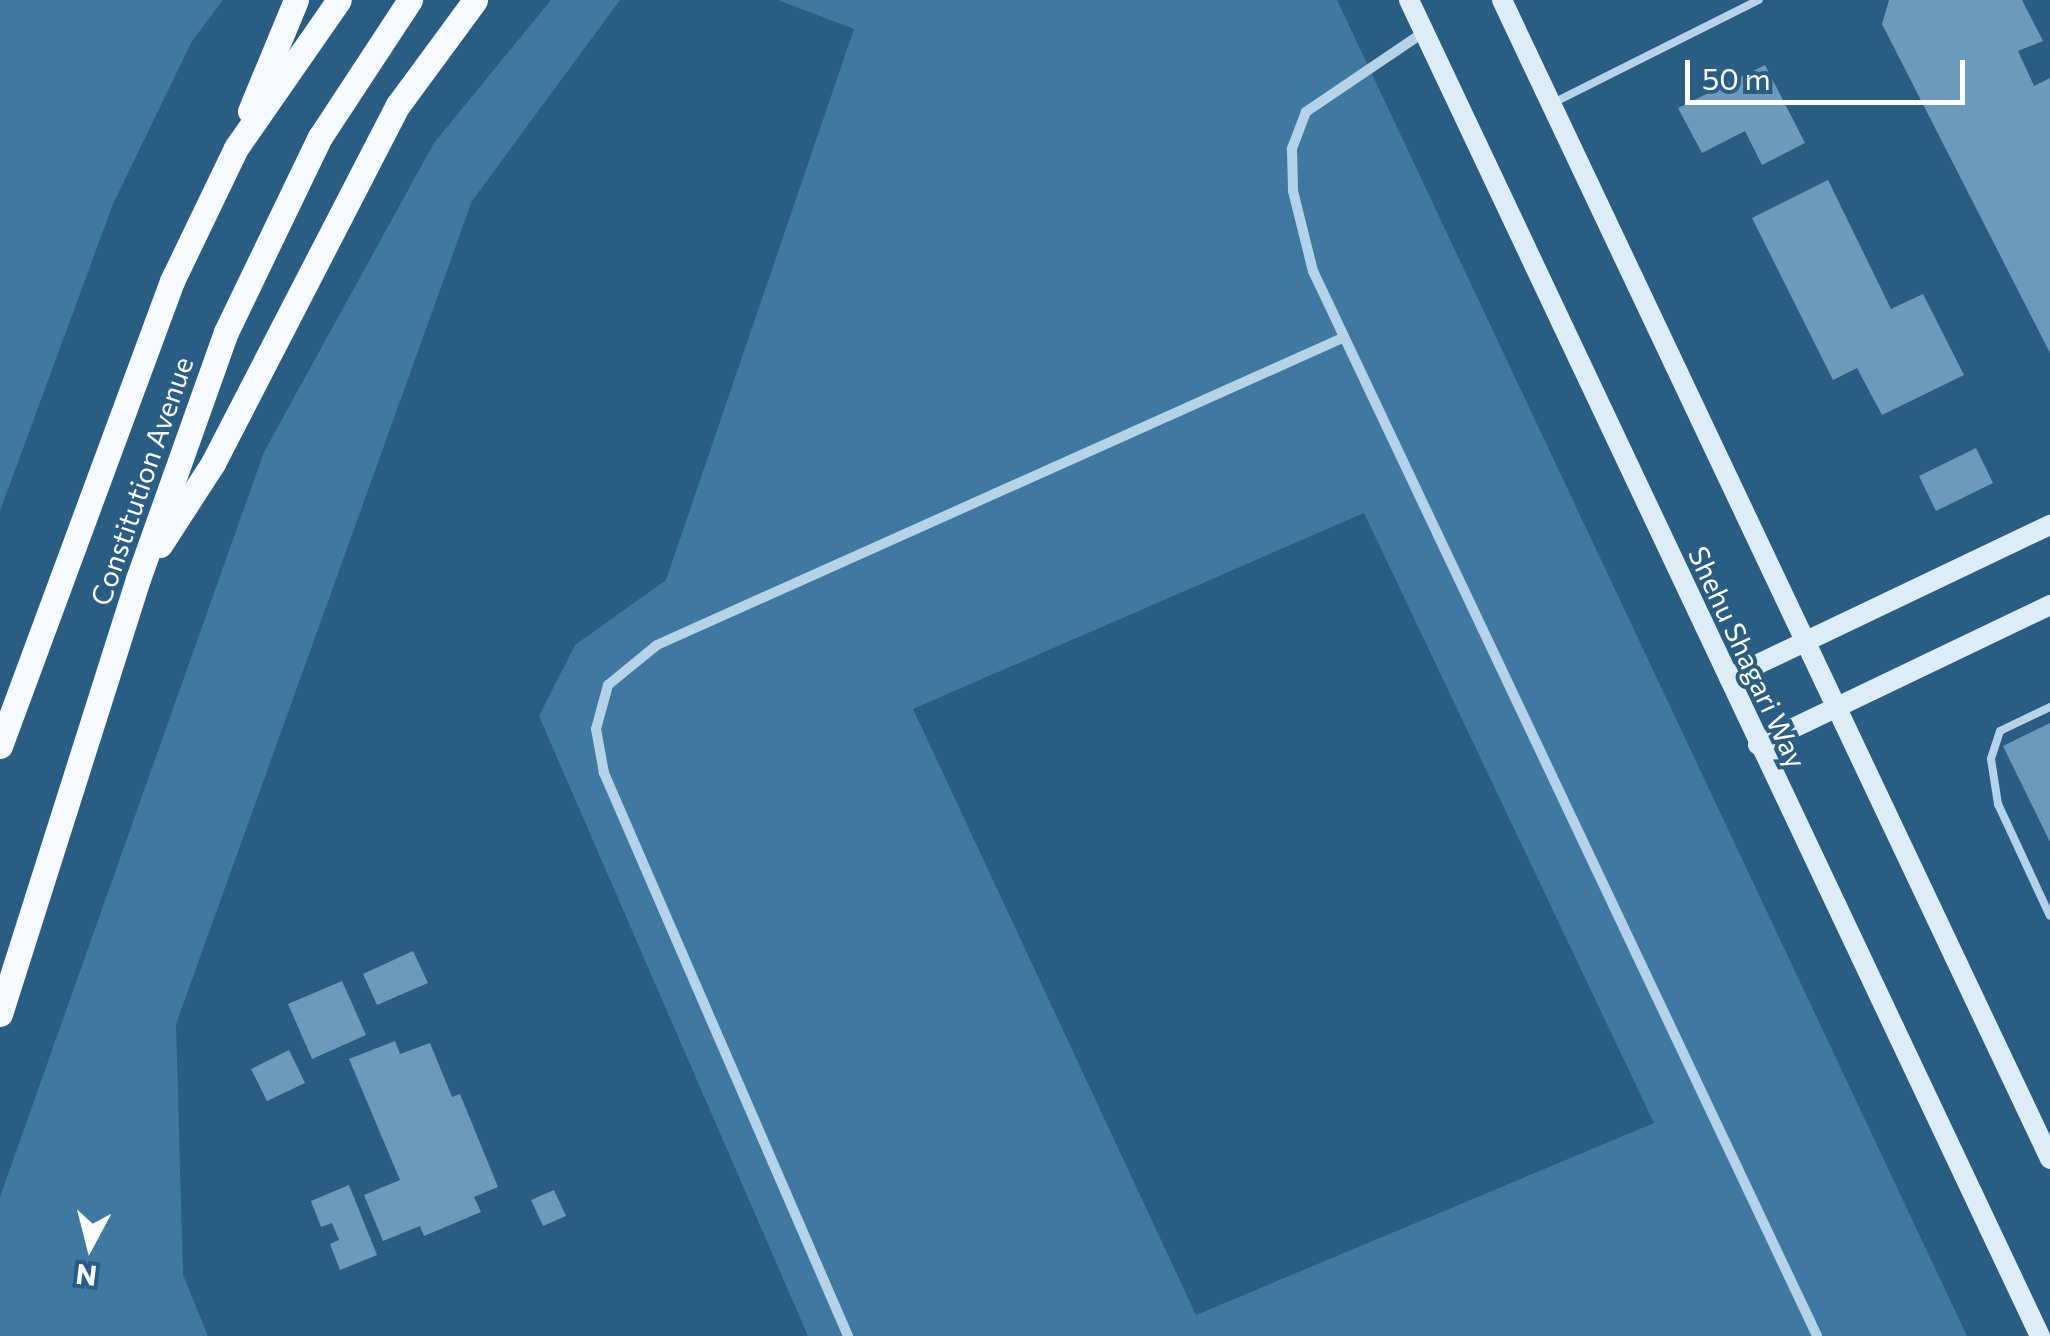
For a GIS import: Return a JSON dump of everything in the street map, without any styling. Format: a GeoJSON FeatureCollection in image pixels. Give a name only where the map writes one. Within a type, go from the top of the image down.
{"type":"FeatureCollection","features":[{"type":"Feature","properties":{"kind":"main road"},"geometry":{"type":"LineString","coordinates":[[236,148],[296,0]]}},
{"type":"Feature","properties":{"kind":"main road","name":"Constitution Avenue"},"geometry":{"type":"LineString","coordinates":[[0,746],[172,281],[236,148],[338,0]]}},
{"type":"Feature","properties":{"kind":"main road","name":"Constitution Avenue"},"geometry":{"type":"LineString","coordinates":[[0,1014],[138,578],[226,332],[320,137],[410,0]]}},
{"type":"Feature","properties":{"kind":"main road"},"geometry":{"type":"LineString","coordinates":[[138,578],[213,463],[398,106],[475,0]]}},
{"type":"Feature","properties":{"kind":"main road","name":"Shehu Shagari Way"},"geometry":{"type":"LineString","coordinates":[[1410,0],[2040,1336]]}},
{"type":"Feature","properties":{"kind":"main road"},"geometry":{"type":"LineString","coordinates":[[1502,0],[1840,706],[2050,1159]]}},
{"type":"Feature","properties":{"kind":"main road"},"geometry":{"type":"LineString","coordinates":[[1728,678],[2050,525]]}},
{"type":"Feature","properties":{"kind":"main road"},"geometry":{"type":"LineString","coordinates":[[1758,745],[2050,605]]}},
{"type":"Feature","properties":{"kind":"street"},"geometry":{"type":"LineString","coordinates":[[1425,31],[1306,112],[1292,150],[1292,191],[1340,339],[1817,1336]]}},
{"type":"Feature","properties":{"kind":"street"},"geometry":{"type":"LineString","coordinates":[[848,1336],[604,773],[596,729],[608,685],[657,646],[1340,339]]}},
{"type":"Feature","properties":{"kind":"lane"},"geometry":{"type":"LineString","coordinates":[[1552,103],[1759,0]]}},
{"type":"Feature","properties":{"kind":"lane"},"geometry":{"type":"LineString","coordinates":[[2050,707],[2000,731],[1991,758],[1998,804],[2050,916]]}},
{"type":"Feature","properties":{"kind":"shaded area"},"geometry":{"type":"Polygon","coordinates":[[[0,0],[223,0],[192,41],[113,204],[0,511],[0,0]]]}},
{"type":"Feature","properties":{"kind":"shaded area"},"geometry":{"type":"Polygon","coordinates":[[[551,0],[620,0],[472,201],[176,1024],[183,1275],[208,1336],[0,1336],[0,1197],[264,452],[434,143],[551,0]]]}},
{"type":"Feature","properties":{"kind":"shaded area"},"geometry":{"type":"Polygon","coordinates":[[[778,0],[1337,0],[1967,1336],[808,1336],[539,716],[575,645],[666,580],[854,29],[778,0]],[[1364,513],[913,709],[1196,1315],[1654,1123],[1364,513]]]}},
{"type":"Feature","properties":{"kind":"building"},"geometry":{"type":"Polygon","coordinates":[[[1889,0],[2022,0],[2043,41],[2018,51],[2034,86],[2050,78],[2050,353],[1882,24],[1889,0]]]}},
{"type":"Feature","properties":{"kind":"building"},"geometry":{"type":"Polygon","coordinates":[[[1765,65],[1805,143],[1762,165],[1745,131],[1702,153],[1678,108],[1765,65]]]}},
{"type":"Feature","properties":{"kind":"building"},"geometry":{"type":"Polygon","coordinates":[[[1828,180],[1891,309],[1923,294],[1964,375],[1882,415],[1857,368],[1833,380],[1752,218],[1828,180]]]}},
{"type":"Feature","properties":{"kind":"building"},"geometry":{"type":"Polygon","coordinates":[[[1976,448],[1993,483],[1936,511],[1919,476],[1976,448]]]}},
{"type":"Feature","properties":{"kind":"building"},"geometry":{"type":"Polygon","coordinates":[[[2050,723],[2050,842],[2003,746],[2050,723]]]}},
{"type":"Feature","properties":{"kind":"building"},"geometry":{"type":"Polygon","coordinates":[[[413,951],[428,983],[377,1005],[363,974],[413,951]]]}},
{"type":"Feature","properties":{"kind":"building"},"geometry":{"type":"Polygon","coordinates":[[[342,981],[366,1035],[312,1059],[288,1004],[342,981]]]}},
{"type":"Feature","properties":{"kind":"building"},"geometry":{"type":"Polygon","coordinates":[[[395,1041],[400,1054],[430,1043],[452,1097],[460,1094],[498,1187],[474,1197],[481,1212],[424,1236],[420,1226],[383,1241],[364,1195],[400,1180],[349,1059],[395,1041]]]}},
{"type":"Feature","properties":{"kind":"building"},"geometry":{"type":"Polygon","coordinates":[[[289,1050],[305,1083],[267,1101],[251,1069],[289,1050]]]}},
{"type":"Feature","properties":{"kind":"building"},"geometry":{"type":"Polygon","coordinates":[[[349,1185],[377,1255],[340,1270],[330,1244],[339,1240],[332,1223],[321,1227],[311,1201],[349,1185]]]}},
{"type":"Feature","properties":{"kind":"building"},"geometry":{"type":"Polygon","coordinates":[[[554,1190],[566,1216],[543,1226],[531,1200],[554,1190]]]}}]}
